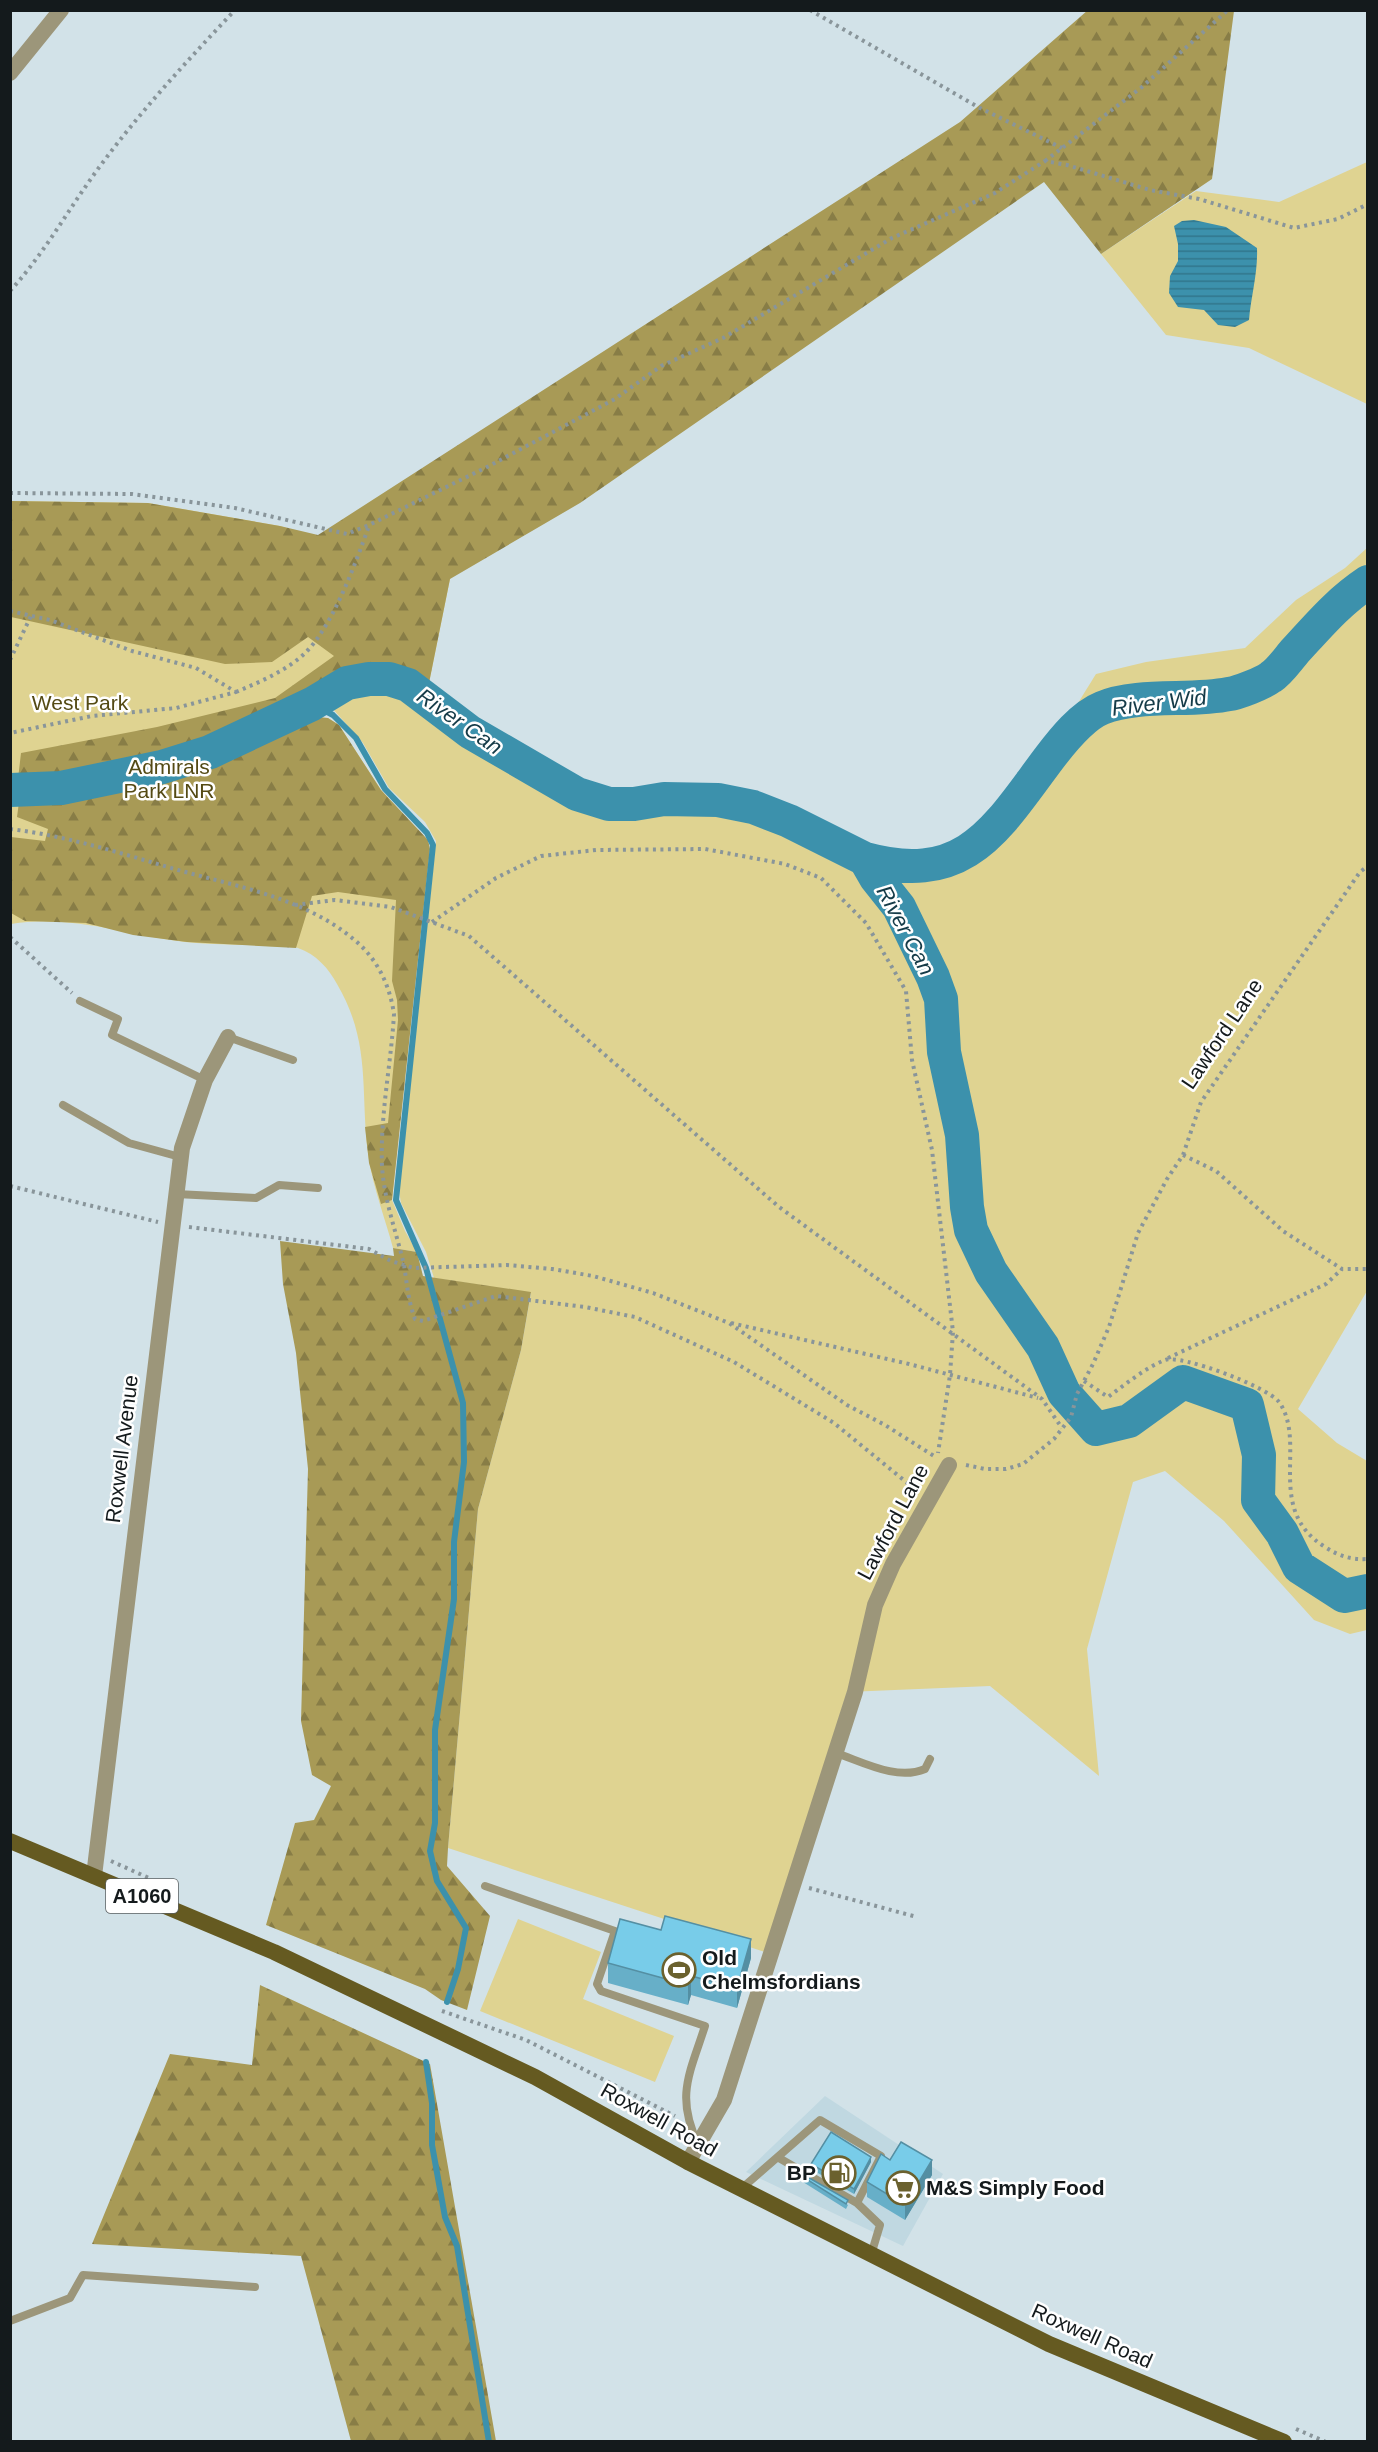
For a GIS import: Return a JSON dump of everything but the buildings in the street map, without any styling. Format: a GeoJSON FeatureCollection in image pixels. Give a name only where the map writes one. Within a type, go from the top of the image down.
{"type":"FeatureCollection","features":[{"type":"Feature","properties":{"kind":"main road","name":"Roxwell Road"},"geometry":{"type":"LineString","coordinates":[[10,1841],[274,1952],[535,2077],[688,2162],[1048,2344],[1274,2440]]}},
{"type":"Feature","properties":{"kind":"street"},"geometry":{"type":"LineString","coordinates":[[10,73],[62,10]]}},
{"type":"Feature","properties":{"kind":"street","name":"Roxwell Avenue"},"geometry":{"type":"LineString","coordinates":[[94,1876],[180,1157],[205,1080],[228,1037]]}},
{"type":"Feature","properties":{"kind":"street","name":"Lawford Lane"},"geometry":{"type":"LineString","coordinates":[[688,2162],[724,2100],[855,1692],[875,1605],[893,1564],[949,1466]]}},
{"type":"Feature","properties":{"kind":"lane"},"geometry":{"type":"LineString","coordinates":[[80,1000],[118,1019],[112,1035],[205,1080]]}},
{"type":"Feature","properties":{"kind":"lane"},"geometry":{"type":"LineString","coordinates":[[228,1037],[293,1060]]}},
{"type":"Feature","properties":{"kind":"lane"},"geometry":{"type":"LineString","coordinates":[[63,1105],[129,1143],[180,1157]]}},
{"type":"Feature","properties":{"kind":"lane"},"geometry":{"type":"LineString","coordinates":[[176,1194],[256,1198],[279,1185],[318,1188]]}},
{"type":"Feature","properties":{"kind":"lane"},"geometry":{"type":"LineString","coordinates":[[836,1753],[901,1773],[916,1773],[925,1769],[930,1759]]}},
{"type":"Feature","properties":{"kind":"lane"},"geometry":{"type":"LineString","coordinates":[[485,1886],[615,1931],[597,1984],[601,1991],[705,2026],[687,2082],[685,2107],[688,2123],[698,2145]]}},
{"type":"Feature","properties":{"kind":"lane"},"geometry":{"type":"LineString","coordinates":[[741,2189],[820,2120],[881,2156],[857,2203]]}},
{"type":"Feature","properties":{"kind":"lane"},"geometry":{"type":"LineString","coordinates":[[778,2158],[857,2203],[880,2225],[871,2255]]}},
{"type":"Feature","properties":{"kind":"lane"},"geometry":{"type":"LineString","coordinates":[[10,2321],[70,2298],[83,2275],[255,2287]]}},
{"type":"Feature","properties":{"kind":"path"},"geometry":{"type":"LineString","coordinates":[[10,291],[29,270],[95,172],[175,74],[235,10]]}},
{"type":"Feature","properties":{"kind":"path"},"geometry":{"type":"LineString","coordinates":[[810,10],[978,107],[1062,148]]}},
{"type":"Feature","properties":{"kind":"path"},"geometry":{"type":"LineString","coordinates":[[10,493],[132,494],[235,508],[347,534],[489,466],[615,399],[661,366],[723,338],[892,238],[995,193],[1045,161],[1142,87],[1228,10]]}},
{"type":"Feature","properties":{"kind":"path"},"geometry":{"type":"LineString","coordinates":[[1045,161],[1067,165],[1150,190],[1220,205],[1294,228],[1338,219],[1368,204]]}},
{"type":"Feature","properties":{"kind":"path"},"geometry":{"type":"LineString","coordinates":[[10,733],[92,716],[176,708],[236,692],[263,681],[299,659],[315,642],[346,586],[369,525]]}},
{"type":"Feature","properties":{"kind":"path"},"geometry":{"type":"LineString","coordinates":[[10,611],[50,620],[132,651],[196,668],[236,692]]}},
{"type":"Feature","properties":{"kind":"path"},"geometry":{"type":"LineString","coordinates":[[10,660],[31,616]]}},
{"type":"Feature","properties":{"kind":"path"},"geometry":{"type":"LineString","coordinates":[[10,829],[86,844],[294,905],[328,921],[359,944],[381,970],[387,983],[393,1014],[383,1123],[382,1166],[387,1204],[404,1265],[410,1306],[415,1319],[423,1321],[496,1296],[585,1307],[635,1317],[734,1362],[834,1423],[889,1466],[927,1501]]}},
{"type":"Feature","properties":{"kind":"path"},"geometry":{"type":"LineString","coordinates":[[432,922],[496,878],[541,856],[596,850],[705,849],[785,864],[821,878],[866,923],[906,991],[912,1060],[932,1150],[953,1332],[950,1375],[938,1458],[885,1425],[847,1405],[729,1323]]}},
{"type":"Feature","properties":{"kind":"path","name":"Lawford Lane"},"geometry":{"type":"LineString","coordinates":[[949,1466],[964,1464],[985,1469],[1006,1469],[1023,1464],[1054,1439],[1071,1418],[1077,1394],[1094,1364],[1109,1327],[1138,1233],[1167,1179],[1183,1155],[1201,1102],[1360,872],[1368,866]]}},
{"type":"Feature","properties":{"kind":"path"},"geometry":{"type":"LineString","coordinates":[[294,905],[334,900],[380,905],[469,936],[779,1207],[1042,1399],[1062,1428]]}},
{"type":"Feature","properties":{"kind":"path"},"geometry":{"type":"LineString","coordinates":[[10,937],[80,1000]]}},
{"type":"Feature","properties":{"kind":"path"},"geometry":{"type":"LineString","coordinates":[[1183,1155],[1216,1171],[1283,1231],[1342,1269],[1368,1269]]}},
{"type":"Feature","properties":{"kind":"path"},"geometry":{"type":"LineString","coordinates":[[10,1186],[172,1225],[369,1249],[414,1268],[507,1265],[593,1276],[653,1293],[729,1323],[1042,1399]]}},
{"type":"Feature","properties":{"kind":"path"},"geometry":{"type":"LineString","coordinates":[[1084,1381],[1108,1397],[1138,1375],[1168,1359],[1326,1284],[1342,1269]]}},
{"type":"Feature","properties":{"kind":"path"},"geometry":{"type":"LineString","coordinates":[[1168,1359],[1196,1364],[1244,1380],[1278,1401],[1287,1422],[1290,1438],[1289,1487],[1293,1504],[1302,1524],[1314,1540],[1334,1552],[1353,1560],[1368,1559]]}},
{"type":"Feature","properties":{"kind":"path"},"geometry":{"type":"LineString","coordinates":[[96,1855],[162,1884]]}},
{"type":"Feature","properties":{"kind":"path"},"geometry":{"type":"LineString","coordinates":[[794,1884],[917,1917]]}},
{"type":"Feature","properties":{"kind":"path"},"geometry":{"type":"LineString","coordinates":[[432,2007],[526,2040],[688,2123]]}},
{"type":"Feature","properties":{"kind":"shaded area"},"geometry":{"type":"Polygon","coordinates":[[[825,2096],[943,2174],[903,2246],[746,2172],[825,2096]]]}},
{"type":"Feature","properties":{"kind":"green space"},"geometry":{"type":"Polygon","coordinates":[[[1088,10],[1234,11],[1212,179],[1101,254],[1044,182],[580,503],[450,579],[429,683],[410,672],[390,667],[358,669],[339,675],[292,704],[253,723],[188,748],[121,766],[53,777],[18,779],[21,753],[157,727],[275,698],[334,656],[308,637],[272,662],[225,664],[11,617],[11,501],[148,503],[280,526],[318,535],[960,122],[1088,10]]]}},
{"type":"Feature","properties":{"kind":"green space"},"geometry":{"type":"Polygon","coordinates":[[[1367,162],[1367,404],[1249,348],[1166,335],[1101,254],[1196,191],[1279,202],[1367,162]]]}},
{"type":"Feature","properties":{"kind":"green space"},"geometry":{"type":"Polygon","coordinates":[[[11,501],[148,503],[280,526],[450,579],[429,683],[514,749],[551,770],[607,790],[631,792],[702,789],[747,796],[793,813],[876,853],[901,859],[916,858],[963,844],[979,834],[998,816],[1036,768],[1096,674],[1146,662],[1245,648],[1296,600],[1345,568],[1367,548],[1367,1291],[1298,1409],[1337,1443],[1367,1461],[1367,1630],[1350,1634],[1314,1620],[1224,1521],[1165,1471],[1133,1482],[1087,1649],[1099,1776],[990,1686],[847,1692],[765,1952],[448,1848],[478,1509],[521,1350],[531,1293],[434,1278],[426,1252],[401,1203],[399,1191],[436,841],[425,822],[389,788],[363,743],[331,704],[353,693],[373,689],[393,693],[414,705],[428,683],[412,673],[396,668],[366,667],[336,678],[306,697],[316,717],[328,718],[339,725],[381,790],[429,844],[392,1200],[417,1252],[393,1248],[369,1160],[363,1070],[356,1028],[337,984],[316,958],[298,948],[185,942],[77,923],[11,924],[11,501]]]}},
{"type":"Feature","properties":{"kind":"green space","name":"Admirals Park LNR"},"geometry":{"type":"Polygon","coordinates":[[[316,717],[328,718],[339,725],[381,790],[428,840],[430,849],[392,1200],[381,1204],[369,1163],[365,1127],[388,1123],[398,1020],[397,1000],[392,981],[396,900],[338,892],[312,896],[296,948],[187,942],[133,935],[86,923],[25,921],[11,913],[11,837],[45,841],[48,829],[17,817],[19,802],[34,802],[79,793],[217,760],[256,740],[316,717]]]}},
{"type":"Feature","properties":{"kind":"green space"},"geometry":{"type":"Polygon","coordinates":[[[280,1241],[394,1256],[393,1248],[417,1252],[423,1276],[531,1292],[521,1350],[478,1509],[447,1866],[490,1916],[467,2010],[441,2000],[425,1989],[266,1925],[295,1823],[314,1820],[331,1786],[312,1775],[301,1721],[308,1469],[296,1353],[283,1284],[280,1241]]]}},
{"type":"Feature","properties":{"kind":"green space"},"geometry":{"type":"Polygon","coordinates":[[[518,1919],[601,1952],[583,1999],[674,2036],[655,2082],[480,2011],[518,1919]]]}},
{"type":"Feature","properties":{"kind":"green space"},"geometry":{"type":"Polygon","coordinates":[[[260,1985],[430,2064],[496,2441],[351,2441],[301,2256],[92,2244],[170,2054],[252,2065],[260,1985]]]}},
{"type":"Feature","properties":{"kind":"water"},"geometry":{"type":"Polygon","coordinates":[[[1194,220],[1226,227],[1257,248],[1249,320],[1235,327],[1218,325],[1204,310],[1178,307],[1169,293],[1170,276],[1178,261],[1178,244],[1174,226],[1182,221],[1194,220]]]}},
{"type":"Feature","properties":{"kind":"waterway","name":"River Wid"},"geometry":{"type":"LineString","coordinates":[[865,859],[900,866],[929,865],[954,857],[976,845],[1013,806],[1067,736],[1095,712],[1116,703],[1229,694],[1262,682],[1278,672],[1312,632],[1338,606],[1368,582]]}},
{"type":"Feature","properties":{"kind":"waterway","name":"River Can"},"geometry":{"type":"LineString","coordinates":[[10,790],[61,788],[162,767],[210,752],[312,704],[347,683],[369,679],[389,679],[408,685],[470,732],[577,794],[609,804],[634,804],[664,799],[718,800],[753,807],[789,821],[865,859],[876,878],[899,907],[933,977],[941,999],[944,1052],[962,1135],[967,1207],[971,1230],[991,1272],[1043,1347],[1064,1393],[1096,1429],[1129,1421],[1183,1382],[1247,1405],[1259,1455],[1258,1500],[1282,1533],[1299,1567],[1344,1596],[1368,1591]]}},
{"type":"Feature","properties":{"kind":"waterway"},"geometry":{"type":"LineString","coordinates":[[312,704],[333,715],[356,738],[385,789],[427,833],[433,845],[396,1200],[426,1268],[463,1403],[464,1462],[454,1542],[454,1599],[435,1730],[435,1823],[430,1851],[437,1881],[466,1928],[458,1969],[447,2002]]}},
{"type":"Feature","properties":{"kind":"waterway"},"geometry":{"type":"LineString","coordinates":[[426,2062],[432,2103],[432,2145],[445,2217],[457,2246],[489,2442]]}},
{"type":"Feature","properties":{"kind":"place","name":"Old Chelmsfordians"},"geometry":{"type":"Point","coordinates":[679,1970]}},
{"type":"Feature","properties":{"kind":"place","name":"BP"},"geometry":{"type":"Point","coordinates":[839,2173]}},
{"type":"Feature","properties":{"kind":"place","name":"M&S Simply Food"},"geometry":{"type":"Point","coordinates":[903,2188]}},
{"type":"Feature","properties":{"kind":"park label","name":"West Park"},"geometry":{"type":"Point","coordinates":[80,703]}}]}
